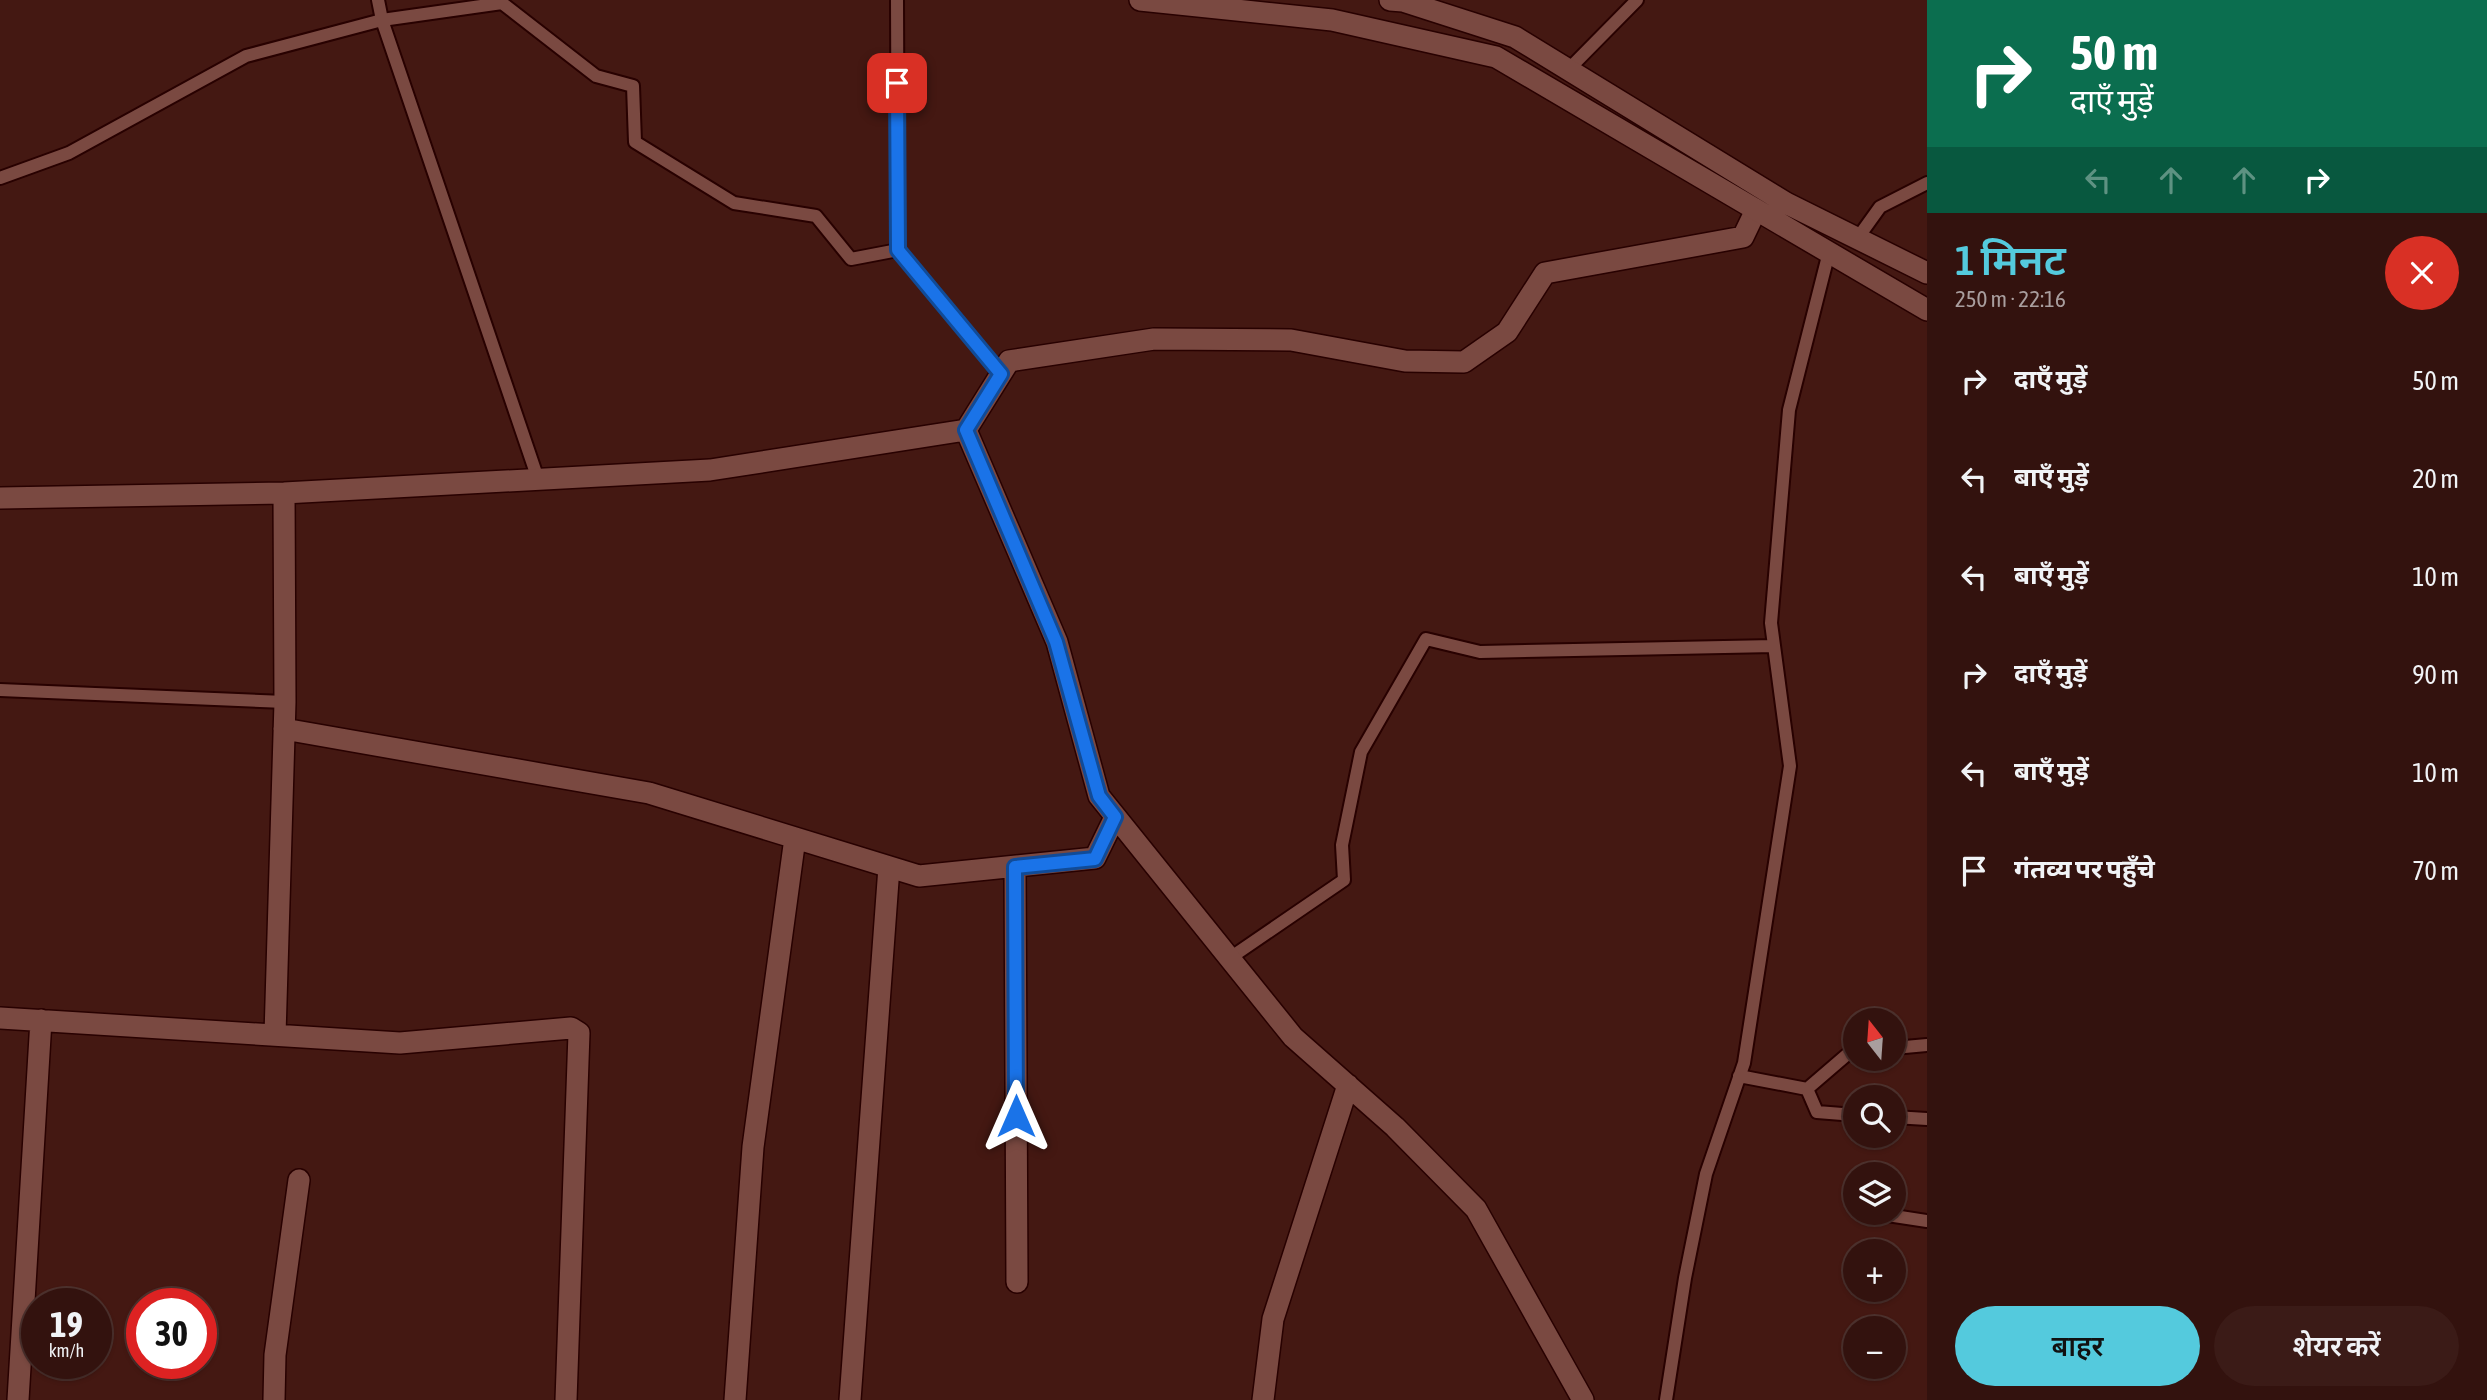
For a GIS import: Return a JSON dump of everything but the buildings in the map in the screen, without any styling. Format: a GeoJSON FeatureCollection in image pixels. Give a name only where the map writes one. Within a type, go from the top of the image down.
{"type":"FeatureCollection","features":[{"type":"Feature","properties":{"kind":"street"},"geometry":{"type":"LineString","coordinates":[[1140,0],[1332,20],[1496,57],[1927,310]]}},
{"type":"Feature","properties":{"kind":"street"},"geometry":{"type":"LineString","coordinates":[[1390,0],[1403,1],[1515,37],[1786,204],[1927,274]]}},
{"type":"Feature","properties":{"kind":"street"},"geometry":{"type":"LineString","coordinates":[[0,498],[284,492],[710,470],[966,430],[1009,361],[1154,339],[1291,340],[1405,361],[1464,362],[1507,332],[1545,273],[1743,237],[1756,210]]}},
{"type":"Feature","properties":{"kind":"street"},"geometry":{"type":"LineString","coordinates":[[966,430],[1056,642],[1099,796],[1293,1037],[1395,1127],[1476,1209],[1583,1400]]}},
{"type":"Feature","properties":{"kind":"street"},"geometry":{"type":"LineString","coordinates":[[275,1035],[285,702],[284,492]]}},
{"type":"Feature","properties":{"kind":"street"},"geometry":{"type":"LineString","coordinates":[[284,729],[649,793],[919,876],[1095,859],[1115,817]]}},
{"type":"Feature","properties":{"kind":"street"},"geometry":{"type":"LineString","coordinates":[[735,1400],[753,1147],[795,838]]}},
{"type":"Feature","properties":{"kind":"street"},"geometry":{"type":"LineString","coordinates":[[850,1400],[889,867]]}},
{"type":"Feature","properties":{"kind":"street"},"geometry":{"type":"LineString","coordinates":[[1015,867],[1017,1282]]}},
{"type":"Feature","properties":{"kind":"street"},"geometry":{"type":"LineString","coordinates":[[0,1018],[400,1043],[571,1028],[579,1033],[566,1400]]}},
{"type":"Feature","properties":{"kind":"street"},"geometry":{"type":"LineString","coordinates":[[18,1400],[41,1020]]}},
{"type":"Feature","properties":{"kind":"street"},"geometry":{"type":"LineString","coordinates":[[1263,1400],[1273,1319],[1348,1085]]}},
{"type":"Feature","properties":{"kind":"street"},"geometry":{"type":"LineString","coordinates":[[274,1400],[275,1355],[299,1180]]}},
{"type":"Feature","properties":{"kind":"lane"},"geometry":{"type":"LineString","coordinates":[[378,0],[382,20],[538,479]]}},
{"type":"Feature","properties":{"kind":"lane"},"geometry":{"type":"LineString","coordinates":[[897,0],[898,250],[1001,374]]}},
{"type":"Feature","properties":{"kind":"lane"},"geometry":{"type":"LineString","coordinates":[[1568,70],[1637,0]]}},
{"type":"Feature","properties":{"kind":"lane"},"geometry":{"type":"LineString","coordinates":[[0,178],[69,153],[246,56],[382,20],[502,3],[596,76],[633,86],[635,142],[683,173],[734,203],[816,216],[851,259],[898,250]]}},
{"type":"Feature","properties":{"kind":"lane"},"geometry":{"type":"LineString","coordinates":[[1857,239],[1880,207],[1927,183]]}},
{"type":"Feature","properties":{"kind":"lane"},"geometry":{"type":"LineString","coordinates":[[1666,1400],[1685,1278],[1706,1174],[1744,1063],[1790,766],[1771,623],[1789,410],[1829,252]]}},
{"type":"Feature","properties":{"kind":"lane"},"geometry":{"type":"LineString","coordinates":[[1230,958],[1344,880],[1342,845],[1361,752],[1426,639],[1480,652],[1774,646]]}},
{"type":"Feature","properties":{"kind":"lane"},"geometry":{"type":"LineString","coordinates":[[0,690],[285,702]]}},
{"type":"Feature","properties":{"kind":"lane"},"geometry":{"type":"LineString","coordinates":[[1906,1047],[1927,1045]]}},
{"type":"Feature","properties":{"kind":"lane"},"geometry":{"type":"LineString","coordinates":[[1807,1089],[1843,1058]]}},
{"type":"Feature","properties":{"kind":"lane"},"geometry":{"type":"LineString","coordinates":[[1740,1076],[1807,1089]]}},
{"type":"Feature","properties":{"kind":"lane"},"geometry":{"type":"LineString","coordinates":[[1807,1089],[1817,1112],[1843,1114]]}},
{"type":"Feature","properties":{"kind":"lane"},"geometry":{"type":"LineString","coordinates":[[1906,1118],[1927,1119]]}},
{"type":"Feature","properties":{"kind":"lane"},"geometry":{"type":"LineString","coordinates":[[1906,1218],[1927,1221]]}},
{"type":"Feature","properties":{"kind":"route"},"geometry":{"type":"LineString","coordinates":[[897,83],[898,250],[1001,374],[966,430],[1056,642],[1099,796],[1115,817],[1095,859],[1015,867],[1016,1116]]}}]}
